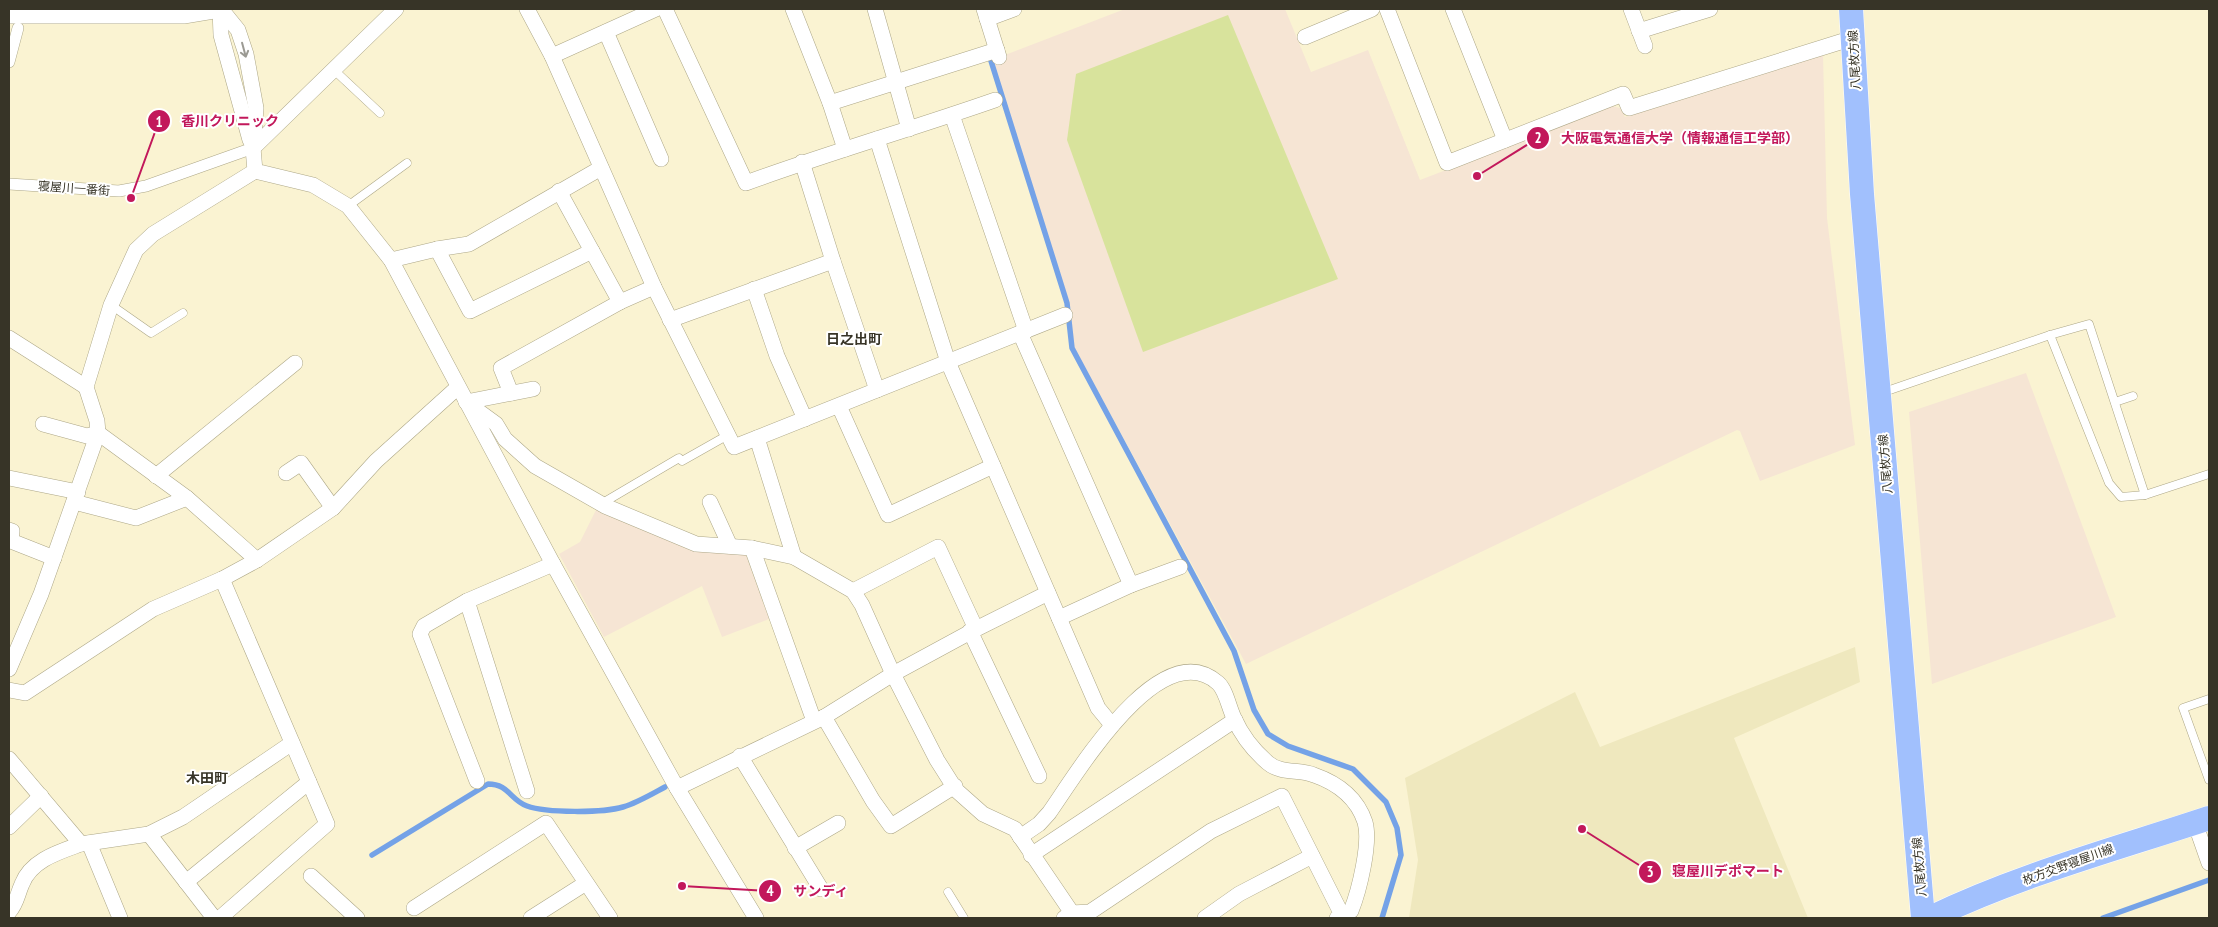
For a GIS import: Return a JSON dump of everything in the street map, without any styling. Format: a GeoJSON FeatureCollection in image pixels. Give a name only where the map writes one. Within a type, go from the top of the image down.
{"type":"FeatureCollection","features":[{"type":"Feature","properties":{"kind":"main road","name":"八尾枚方線"},"geometry":{"type":"LineString","coordinates":[[1851,9],[1862,194],[1923,918]]}},
{"type":"Feature","properties":{"kind":"main road","name":"枚方交野寝屋川線"},"geometry":{"type":"LineString","coordinates":[[1930,918],[1964,902],[2097,854],[2202,821]]}},
{"type":"Feature","properties":{"kind":"street"},"geometry":{"type":"LineString","coordinates":[[9,62],[13,21],[185,14],[215,9]]}},
{"type":"Feature","properties":{"kind":"street"},"geometry":{"type":"LineString","coordinates":[[220,9],[238,30],[246,54],[256,108],[253,148],[255,170]]}},
{"type":"Feature","properties":{"kind":"street"},"geometry":{"type":"LineString","coordinates":[[253,148],[396,9]]}},
{"type":"Feature","properties":{"kind":"street"},"geometry":{"type":"LineString","coordinates":[[526,9],[552,56],[654,287],[734,448],[1065,315]]}},
{"type":"Feature","properties":{"kind":"street"},"geometry":{"type":"LineString","coordinates":[[552,56],[656,9]]}},
{"type":"Feature","properties":{"kind":"street"},"geometry":{"type":"LineString","coordinates":[[664,9],[746,183],[802,162],[995,100]]}},
{"type":"Feature","properties":{"kind":"street"},"geometry":{"type":"LineString","coordinates":[[793,9],[830,104],[845,149]]}},
{"type":"Feature","properties":{"kind":"street"},"geometry":{"type":"LineString","coordinates":[[876,9],[909,129]]}},
{"type":"Feature","properties":{"kind":"street"},"geometry":{"type":"LineString","coordinates":[[830,104],[896,82],[998,54],[985,14],[1014,9]]}},
{"type":"Feature","properties":{"kind":"street"},"geometry":{"type":"LineString","coordinates":[[1305,37],[1372,9]]}},
{"type":"Feature","properties":{"kind":"street"},"geometry":{"type":"LineString","coordinates":[[1387,9],[1447,163],[1623,94],[1629,108],[1853,38]]}},
{"type":"Feature","properties":{"kind":"street"},"geometry":{"type":"LineString","coordinates":[[1454,9],[1505,140]]}},
{"type":"Feature","properties":{"kind":"street"},"geometry":{"type":"LineString","coordinates":[[1631,9],[1645,46]]}},
{"type":"Feature","properties":{"kind":"street"},"geometry":{"type":"LineString","coordinates":[[1639,31],[1704,10]]}},
{"type":"Feature","properties":{"kind":"street"},"geometry":{"type":"LineString","coordinates":[[606,32],[661,158]]}},
{"type":"Feature","properties":{"kind":"street"},"geometry":{"type":"LineString","coordinates":[[952,115],[1023,332],[1131,585]]}},
{"type":"Feature","properties":{"kind":"street"},"geometry":{"type":"LineString","coordinates":[[876,139],[948,362],[1098,708],[1112,725]]}},
{"type":"Feature","properties":{"kind":"street","name":"寝屋川一番街"},"geometry":{"type":"LineString","coordinates":[[9,184],[119,191],[146,186],[253,148]]}},
{"type":"Feature","properties":{"kind":"street"},"geometry":{"type":"LineString","coordinates":[[802,162],[877,390]]}},
{"type":"Feature","properties":{"kind":"street"},"geometry":{"type":"LineString","coordinates":[[391,260],[437,248],[469,244],[600,168]]}},
{"type":"Feature","properties":{"kind":"street"},"geometry":{"type":"LineString","coordinates":[[9,669],[54,558],[98,433],[98,421],[86,387],[112,305],[136,250],[153,234],[255,170],[313,184],[348,206],[391,260],[553,564],[676,788],[756,918]]}},
{"type":"Feature","properties":{"kind":"street"},"geometry":{"type":"LineString","coordinates":[[559,191],[620,302]]}},
{"type":"Feature","properties":{"kind":"street"},"geometry":{"type":"LineString","coordinates":[[437,248],[470,311],[592,251]]}},
{"type":"Feature","properties":{"kind":"street"},"geometry":{"type":"LineString","coordinates":[[670,320],[833,261]]}},
{"type":"Feature","properties":{"kind":"street"},"geometry":{"type":"LineString","coordinates":[[511,393],[501,368],[620,302],[654,287]]}},
{"type":"Feature","properties":{"kind":"street"},"geometry":{"type":"LineString","coordinates":[[754,289],[778,356],[805,419]]}},
{"type":"Feature","properties":{"kind":"street"},"geometry":{"type":"LineString","coordinates":[[9,338],[86,387]]}},
{"type":"Feature","properties":{"kind":"street"},"geometry":{"type":"LineString","coordinates":[[156,476],[295,363]]}},
{"type":"Feature","properties":{"kind":"street"},"geometry":{"type":"LineString","coordinates":[[9,690],[25,693],[154,609],[222,579],[258,560],[333,508],[376,461],[458,387]]}},
{"type":"Feature","properties":{"kind":"street"},"geometry":{"type":"LineString","coordinates":[[466,402],[533,389]]}},
{"type":"Feature","properties":{"kind":"street"},"geometry":{"type":"LineString","coordinates":[[466,402],[496,424],[504,439],[535,466],[601,504],[696,544],[752,548],[794,558],[853,591],[862,604],[893,674],[937,760],[955,786],[983,814],[1015,829],[1068,916],[1092,915],[1210,831],[1282,796],[1345,916]]}},
{"type":"Feature","properties":{"kind":"street"},"geometry":{"type":"LineString","coordinates":[[839,406],[888,514],[993,466]]}},
{"type":"Feature","properties":{"kind":"street"},"geometry":{"type":"LineString","coordinates":[[43,424],[87,436],[98,433]]}},
{"type":"Feature","properties":{"kind":"street"},"geometry":{"type":"LineString","coordinates":[[98,433],[187,498],[258,560]]}},
{"type":"Feature","properties":{"kind":"street"},"geometry":{"type":"LineString","coordinates":[[756,438],[794,558]]}},
{"type":"Feature","properties":{"kind":"street"},"geometry":{"type":"LineString","coordinates":[[286,474],[301,463],[333,508]]}},
{"type":"Feature","properties":{"kind":"street"},"geometry":{"type":"LineString","coordinates":[[9,478],[76,497],[136,518],[187,498]]}},
{"type":"Feature","properties":{"kind":"street"},"geometry":{"type":"LineString","coordinates":[[710,502],[730,546]]}},
{"type":"Feature","properties":{"kind":"street"},"geometry":{"type":"LineString","coordinates":[[9,530],[12,531],[11,541],[54,558]]}},
{"type":"Feature","properties":{"kind":"street"},"geometry":{"type":"LineString","coordinates":[[853,591],[938,547],[973,630],[1040,776]]}},
{"type":"Feature","properties":{"kind":"street"},"geometry":{"type":"LineString","coordinates":[[752,548],[819,719],[891,826],[955,786]]}},
{"type":"Feature","properties":{"kind":"street"},"geometry":{"type":"LineString","coordinates":[[477,781],[420,634],[424,626],[467,601],[553,564]]}},
{"type":"Feature","properties":{"kind":"street"},"geometry":{"type":"LineString","coordinates":[[1059,618],[1131,585],[1180,567]]}},
{"type":"Feature","properties":{"kind":"street"},"geometry":{"type":"LineString","coordinates":[[220,918],[327,824],[222,579]]}},
{"type":"Feature","properties":{"kind":"street"},"geometry":{"type":"LineString","coordinates":[[676,788],[819,719],[893,674],[973,630],[1048,593]]}},
{"type":"Feature","properties":{"kind":"street"},"geometry":{"type":"LineString","coordinates":[[467,601],[527,791]]}},
{"type":"Feature","properties":{"kind":"street"},"geometry":{"type":"LineString","coordinates":[[1020,837],[1039,824],[1050,813],[1112,725],[1152,686],[1166,678],[1190,673],[1204,676],[1219,684],[1235,720],[1259,755],[1273,767],[1312,774],[1335,784],[1353,799],[1365,823],[1365,863],[1345,916]]}},
{"type":"Feature","properties":{"kind":"street"},"geometry":{"type":"LineString","coordinates":[[1031,855],[1235,720]]}},
{"type":"Feature","properties":{"kind":"street"},"geometry":{"type":"LineString","coordinates":[[9,912],[16,904],[22,882],[35,867],[51,855],[85,843],[149,834],[183,818],[292,743]]}},
{"type":"Feature","properties":{"kind":"street"},"geometry":{"type":"LineString","coordinates":[[740,756],[821,889]]}},
{"type":"Feature","properties":{"kind":"street"},"geometry":{"type":"LineString","coordinates":[[9,759],[85,843],[120,918]]}},
{"type":"Feature","properties":{"kind":"street"},"geometry":{"type":"LineString","coordinates":[[186,882],[309,782]]}},
{"type":"Feature","properties":{"kind":"street"},"geometry":{"type":"LineString","coordinates":[[9,827],[41,796]]}},
{"type":"Feature","properties":{"kind":"street"},"geometry":{"type":"LineString","coordinates":[[2202,821],[2209,863]]}},
{"type":"Feature","properties":{"kind":"street"},"geometry":{"type":"LineString","coordinates":[[414,908],[546,823],[610,918]]}},
{"type":"Feature","properties":{"kind":"street"},"geometry":{"type":"LineString","coordinates":[[795,848],[838,823]]}},
{"type":"Feature","properties":{"kind":"street"},"geometry":{"type":"LineString","coordinates":[[149,834],[214,918]]}},
{"type":"Feature","properties":{"kind":"street"},"geometry":{"type":"LineString","coordinates":[[1205,918],[1239,894],[1312,856]]}},
{"type":"Feature","properties":{"kind":"street"},"geometry":{"type":"LineString","coordinates":[[311,876],[357,918]]}},
{"type":"Feature","properties":{"kind":"street"},"geometry":{"type":"LineString","coordinates":[[531,918],[586,883]]}},
{"type":"Feature","properties":{"kind":"lane"},"geometry":{"type":"LineString","coordinates":[[334,70],[380,114]]}},
{"type":"Feature","properties":{"kind":"lane"},"geometry":{"type":"LineString","coordinates":[[348,206],[407,163]]}},
{"type":"Feature","properties":{"kind":"lane"},"geometry":{"type":"LineString","coordinates":[[112,305],[151,333],[183,313]]}},
{"type":"Feature","properties":{"kind":"lane"},"geometry":{"type":"LineString","coordinates":[[1879,393],[2050,335],[2089,324],[2145,495]]}},
{"type":"Feature","properties":{"kind":"lane"},"geometry":{"type":"LineString","coordinates":[[2050,335],[2109,483],[2121,497],[2145,495],[2209,474]]}},
{"type":"Feature","properties":{"kind":"lane"},"geometry":{"type":"LineString","coordinates":[[2115,402],[2133,396]]}},
{"type":"Feature","properties":{"kind":"lane"},"geometry":{"type":"LineString","coordinates":[[601,504],[679,458],[682,461],[728,436]]}},
{"type":"Feature","properties":{"kind":"lane"},"geometry":{"type":"LineString","coordinates":[[2209,699],[2183,708],[2209,780]]}},
{"type":"Feature","properties":{"kind":"lane"},"geometry":{"type":"LineString","coordinates":[[948,892],[964,918]]}},
{"type":"Feature","properties":{"kind":"shaded area"},"geometry":{"type":"Polygon","coordinates":[[[1125,9],[1285,9],[1311,72],[1368,50],[1420,180],[1612,106],[1620,108],[1625,117],[1823,55],[1827,218],[1855,445],[1760,481],[1740,431],[1737,430],[1246,664],[1074,347],[1070,305],[992,60],[1125,9]]]}},
{"type":"Feature","properties":{"kind":"shaded area"},"geometry":{"type":"Polygon","coordinates":[[[2026,373],[2116,617],[1932,684],[1909,412],[2026,373]]]}},
{"type":"Feature","properties":{"kind":"shaded area"},"geometry":{"type":"Polygon","coordinates":[[[597,508],[745,552],[769,619],[722,637],[702,586],[604,637],[559,554],[580,542],[597,508]]]}},
{"type":"Feature","properties":{"kind":"shaded area"},"geometry":{"type":"Polygon","coordinates":[[[1855,647],[1860,682],[1734,738],[1808,918],[1409,918],[1418,860],[1405,778],[1575,692],[1600,747],[1855,647]]]}},
{"type":"Feature","properties":{"kind":"green space"},"geometry":{"type":"Polygon","coordinates":[[[1228,15],[1338,279],[1143,352],[1067,140],[1076,74],[1228,15]]]}},
{"type":"Feature","properties":{"kind":"waterway"},"geometry":{"type":"LineString","coordinates":[[991,61],[1067,303],[1072,348],[1234,651],[1254,710],[1268,734],[1288,746],[1353,769],[1386,802],[1397,828],[1401,855],[1382,918]]}},
{"type":"Feature","properties":{"kind":"waterway"},"geometry":{"type":"LineString","coordinates":[[372,855],[488,784],[505,789],[527,806],[547,810],[575,811],[623,807],[665,787]]}},
{"type":"Feature","properties":{"kind":"waterway"},"geometry":{"type":"LineString","coordinates":[[2103,918],[2209,880]]}},
{"type":"Feature","properties":{"kind":"place","name":"大阪電気通信大学（情報通信工学部）"},"geometry":{"type":"Point","coordinates":[1477,176]}},
{"type":"Feature","properties":{"kind":"place","name":"香川クリニック"},"geometry":{"type":"Point","coordinates":[131,198]}},
{"type":"Feature","properties":{"kind":"place","name":"寝屋川デポマート"},"geometry":{"type":"Point","coordinates":[1582,829]}},
{"type":"Feature","properties":{"kind":"place","name":"サンディ"},"geometry":{"type":"Point","coordinates":[682,886]}},
{"type":"Feature","properties":{"kind":"district","name":"日之出町"},"geometry":{"type":"Point","coordinates":[854,339]}},
{"type":"Feature","properties":{"kind":"district","name":"木田町"},"geometry":{"type":"Point","coordinates":[207,778]}}]}
